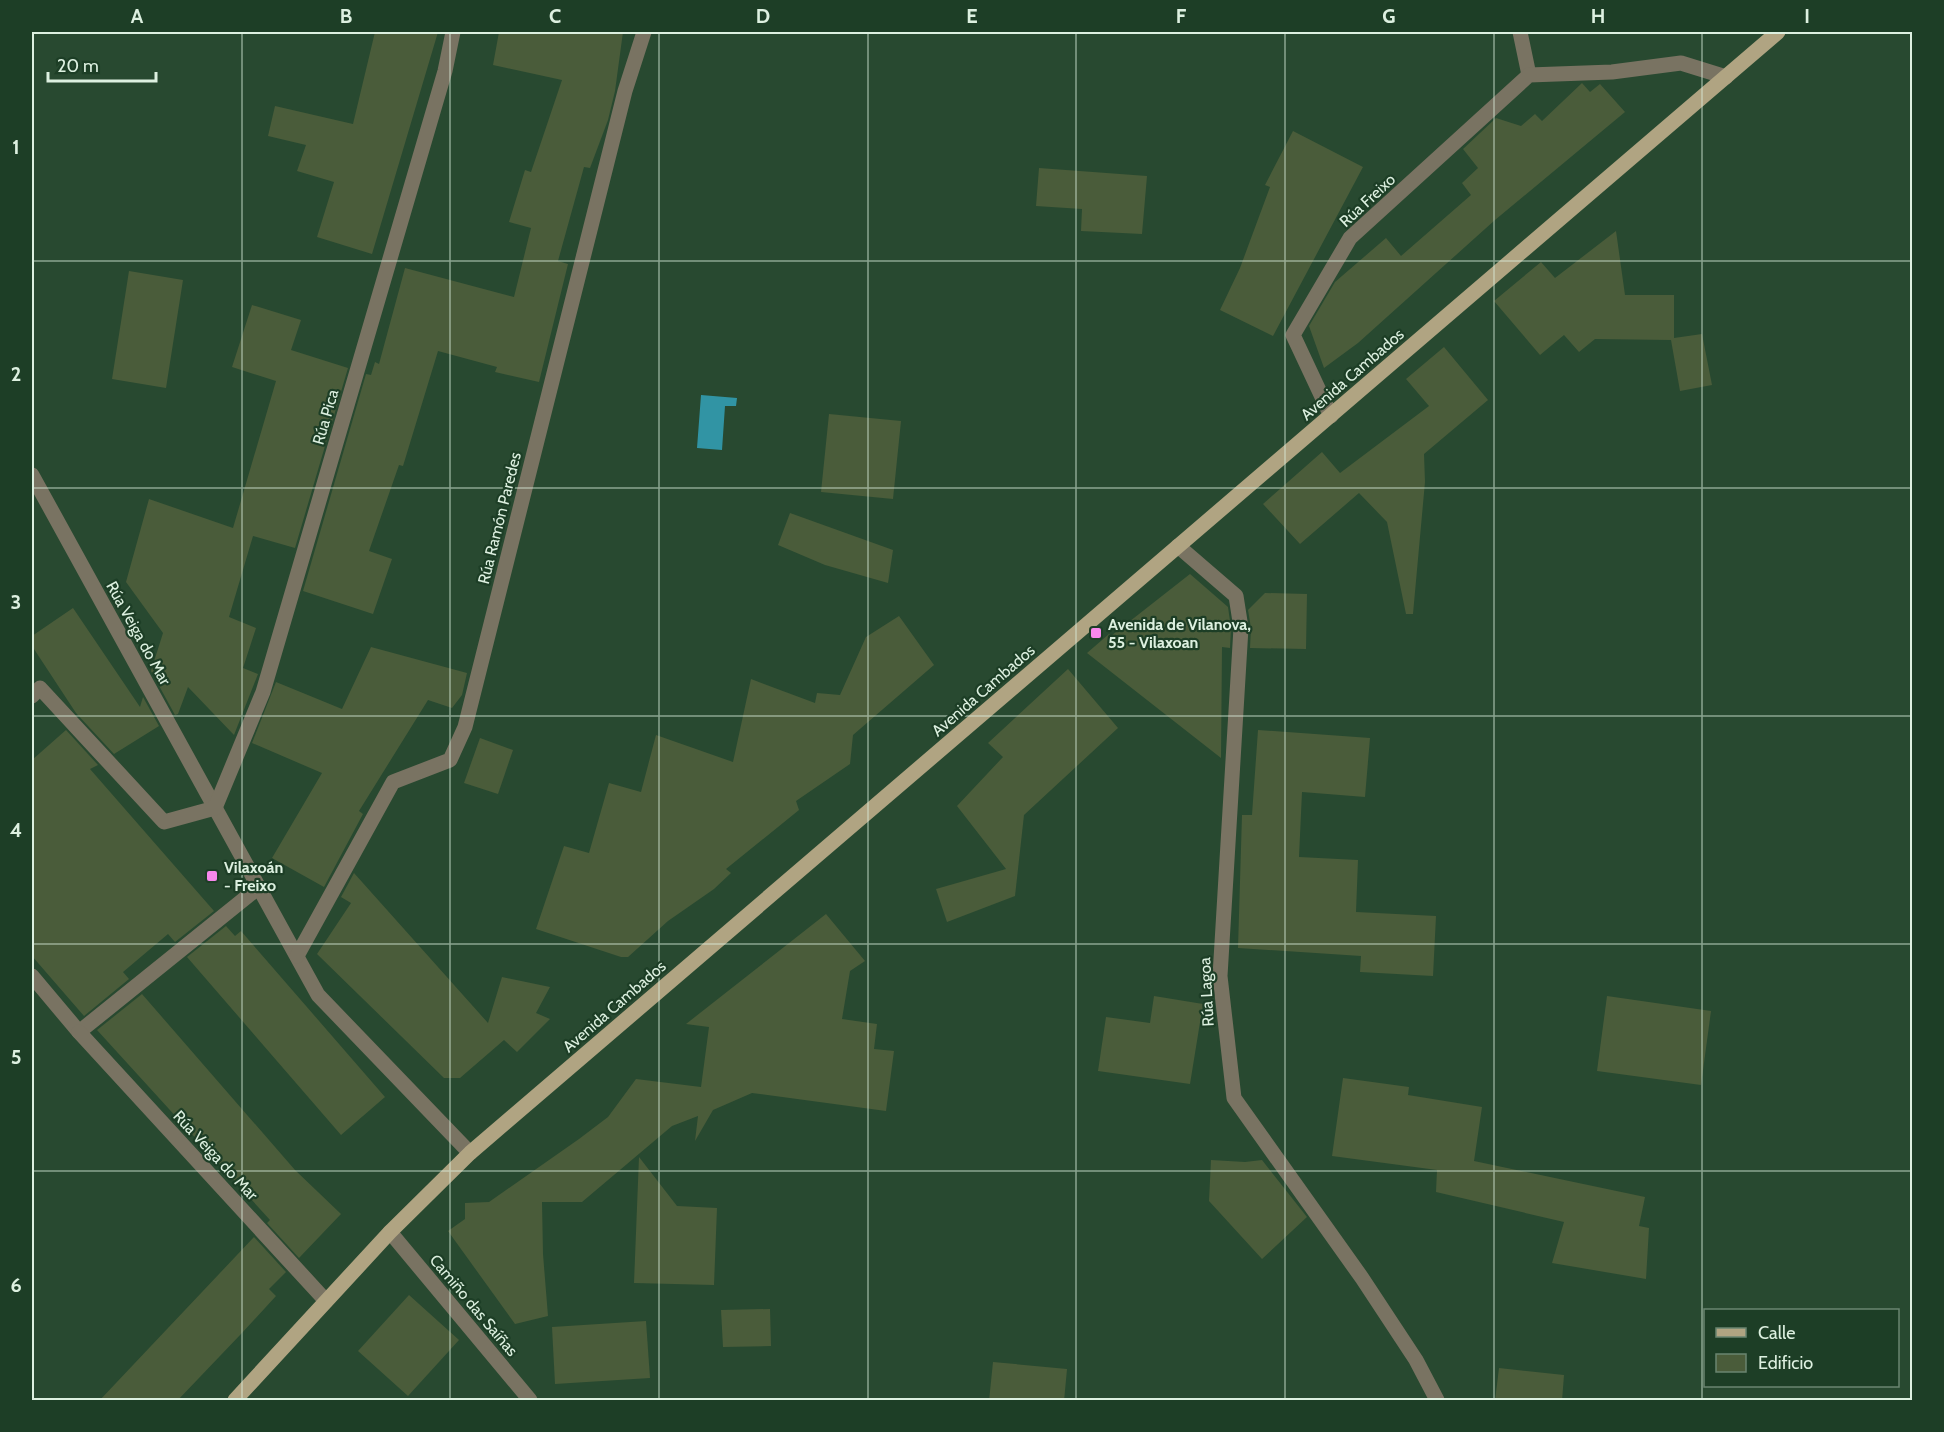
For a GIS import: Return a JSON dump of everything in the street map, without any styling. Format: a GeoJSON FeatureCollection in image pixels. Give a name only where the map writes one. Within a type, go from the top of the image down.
{"type":"FeatureCollection","features":[{"type":"Feature","properties":{"kind":"main road","name":"Avenida Cambados"},"geometry":{"type":"LineString","coordinates":[[235,1401],[390,1232],[470,1153],[1778,32]]}},
{"type":"Feature","properties":{"kind":"street","name":"Rúa Pica"},"geometry":{"type":"LineString","coordinates":[[215,808],[263,692],[445,71],[453,32]]}},
{"type":"Feature","properties":{"kind":"street","name":"Rúa Ramón Paredes"},"geometry":{"type":"LineString","coordinates":[[297,956],[393,782],[450,760],[465,727],[625,91],[644,32]]}},
{"type":"Feature","properties":{"kind":"street"},"geometry":{"type":"LineString","coordinates":[[1520,32],[1529,75],[1612,72],[1681,63],[1726,77]]}},
{"type":"Feature","properties":{"kind":"street","name":"Rúa Freixo"},"geometry":{"type":"LineString","coordinates":[[1331,416],[1293,335],[1350,238],[1529,75]]}},
{"type":"Feature","properties":{"kind":"street","name":"Rúa Veiga do Mar"},"geometry":{"type":"LineString","coordinates":[[32,475],[318,995],[470,1153]]}},
{"type":"Feature","properties":{"kind":"street","name":"Rúa Lagoa"},"geometry":{"type":"LineString","coordinates":[[1178,546],[1236,596],[1241,628],[1220,976],[1234,1098],[1362,1278],[1416,1360],[1437,1401]]}},
{"type":"Feature","properties":{"kind":"street"},"geometry":{"type":"LineString","coordinates":[[32,696],[40,687],[164,822],[215,808]]}},
{"type":"Feature","properties":{"kind":"street"},"geometry":{"type":"LineString","coordinates":[[78,1032],[259,887]]}},
{"type":"Feature","properties":{"kind":"street","name":"Rúa Veiga do Mar"},"geometry":{"type":"LineString","coordinates":[[32,976],[78,1032],[326,1301]]}},
{"type":"Feature","properties":{"kind":"street","name":"Camiño das Saíñas"},"geometry":{"type":"LineString","coordinates":[[390,1232],[530,1401]]}},
{"type":"Feature","properties":{"kind":"water"},"geometry":{"type":"Polygon","coordinates":[[[701,395],[737,398],[736,406],[725,406],[722,450],[697,448],[701,395]]]}},
{"type":"Feature","properties":{"kind":"building"},"geometry":{"type":"Polygon","coordinates":[[[375,32],[438,32],[372,254],[317,237],[334,182],[297,171],[306,145],[268,136],[275,106],[353,124],[375,32]]]}},
{"type":"Feature","properties":{"kind":"building"},"geometry":{"type":"Polygon","coordinates":[[[499,32],[623,32],[615,91],[608,120],[590,168],[584,167],[558,261],[568,264],[539,382],[495,372],[497,367],[438,351],[403,466],[399,465],[369,551],[392,559],[373,614],[303,591],[366,374],[371,375],[375,362],[379,364],[405,268],[514,297],[531,228],[509,222],[525,170],[531,172],[562,80],[493,65],[499,32]]]}},
{"type":"Feature","properties":{"kind":"building"},"geometry":{"type":"Polygon","coordinates":[[[1582,83],[1590,92],[1600,84],[1625,112],[1495,220],[1358,343],[1324,368],[1309,326],[1335,282],[1386,238],[1401,256],[1471,195],[1462,183],[1478,168],[1463,149],[1496,118],[1521,126],[1535,114],[1542,121],[1582,83]]]}},
{"type":"Feature","properties":{"kind":"building"},"geometry":{"type":"Polygon","coordinates":[[[1293,131],[1363,167],[1273,336],[1220,310],[1240,268],[1270,187],[1265,185],[1293,131]]]}},
{"type":"Feature","properties":{"kind":"building"},"geometry":{"type":"Polygon","coordinates":[[[1039,168],[1147,176],[1142,234],[1081,231],[1082,209],[1036,206],[1039,168]]]}},
{"type":"Feature","properties":{"kind":"building"},"geometry":{"type":"Polygon","coordinates":[[[1616,231],[1625,295],[1674,295],[1674,338],[1702,334],[1712,385],[1680,391],[1671,340],[1595,339],[1579,352],[1564,335],[1540,355],[1494,301],[1541,262],[1555,278],[1616,231]]]}},
{"type":"Feature","properties":{"kind":"building"},"geometry":{"type":"Polygon","coordinates":[[[129,271],[183,280],[166,388],[112,379],[129,271]]]}},
{"type":"Feature","properties":{"kind":"building"},"geometry":{"type":"Polygon","coordinates":[[[252,305],[301,320],[291,350],[348,368],[295,548],[253,536],[229,617],[256,628],[243,668],[258,674],[234,735],[188,687],[178,714],[175,715],[151,671],[163,633],[126,582],[149,499],[233,528],[276,381],[232,367],[252,305]]]}},
{"type":"Feature","properties":{"kind":"building"},"geometry":{"type":"Polygon","coordinates":[[[1444,347],[1488,400],[1424,454],[1425,482],[1413,614],[1406,614],[1387,522],[1359,493],[1300,544],[1263,504],[1322,452],[1340,473],[1429,406],[1406,379],[1444,347]]]}},
{"type":"Feature","properties":{"kind":"building"},"geometry":{"type":"Polygon","coordinates":[[[829,414],[901,421],[893,499],[821,492],[829,414]]]}},
{"type":"Feature","properties":{"kind":"building"},"geometry":{"type":"Polygon","coordinates":[[[790,513],[893,550],[888,583],[825,565],[778,545],[790,513]]]}},
{"type":"Feature","properties":{"kind":"building"},"geometry":{"type":"Polygon","coordinates":[[[1190,574],[1228,607],[1231,628],[1230,648],[1222,647],[1221,758],[1087,653],[1190,574]]]}},
{"type":"Feature","properties":{"kind":"building"},"geometry":{"type":"Polygon","coordinates":[[[1265,593],[1307,594],[1306,649],[1250,648],[1251,628],[1248,610],[1265,593]]]}},
{"type":"Feature","properties":{"kind":"building"},"geometry":{"type":"Polygon","coordinates":[[[73,608],[140,707],[143,697],[159,726],[114,754],[76,713],[32,646],[32,636],[73,608]]]}},
{"type":"Feature","properties":{"kind":"building"},"geometry":{"type":"Polygon","coordinates":[[[899,616],[934,665],[853,735],[850,764],[796,801],[799,810],[726,869],[731,873],[714,889],[668,921],[628,957],[621,957],[536,929],[564,846],[589,853],[609,783],[641,792],[656,735],[733,762],[751,679],[815,703],[817,693],[840,695],[866,637],[899,616]]]}},
{"type":"Feature","properties":{"kind":"building"},"geometry":{"type":"Polygon","coordinates":[[[371,647],[467,673],[462,695],[452,708],[428,700],[359,811],[363,814],[324,887],[272,858],[322,773],[252,743],[276,682],[342,709],[371,647]]]}},
{"type":"Feature","properties":{"kind":"building"},"geometry":{"type":"Polygon","coordinates":[[[1068,669],[1118,728],[1024,815],[1015,896],[947,922],[936,889],[1006,869],[957,806],[1003,757],[988,743],[1068,669]]]}},
{"type":"Feature","properties":{"kind":"building"},"geometry":{"type":"Polygon","coordinates":[[[66,730],[98,765],[90,769],[214,911],[175,942],[168,934],[123,972],[129,979],[84,1016],[32,956],[32,760],[66,730]]]}},
{"type":"Feature","properties":{"kind":"building"},"geometry":{"type":"Polygon","coordinates":[[[1258,730],[1370,738],[1365,797],[1302,792],[1299,857],[1358,860],[1356,912],[1436,916],[1433,976],[1360,972],[1361,956],[1238,948],[1242,815],[1252,815],[1258,730]]]}},
{"type":"Feature","properties":{"kind":"building"},"geometry":{"type":"Polygon","coordinates":[[[480,738],[513,750],[498,794],[464,783],[480,738]]]}},
{"type":"Feature","properties":{"kind":"building"},"geometry":{"type":"Polygon","coordinates":[[[354,873],[488,1023],[502,977],[550,987],[536,1013],[550,1019],[517,1052],[504,1040],[460,1078],[444,1078],[317,954],[351,903],[341,897],[354,873]]]}},
{"type":"Feature","properties":{"kind":"building"},"geometry":{"type":"Polygon","coordinates":[[[826,914],[865,961],[850,971],[842,1019],[877,1024],[874,1049],[894,1051],[886,1111],[752,1093],[713,1110],[695,1141],[698,1116],[672,1126],[582,1202],[542,1202],[548,1316],[515,1324],[448,1231],[465,1219],[465,1203],[489,1202],[579,1139],[608,1117],[636,1079],[701,1087],[709,1027],[686,1024],[826,914]]]}},
{"type":"Feature","properties":{"kind":"building"},"geometry":{"type":"Polygon","coordinates":[[[226,926],[235,936],[241,931],[385,1097],[341,1135],[187,957],[226,926]]]}},
{"type":"Feature","properties":{"kind":"building"},"geometry":{"type":"Polygon","coordinates":[[[142,994],[295,1170],[341,1214],[299,1258],[267,1223],[270,1220],[97,1030],[142,994]]]}},
{"type":"Feature","properties":{"kind":"building"},"geometry":{"type":"Polygon","coordinates":[[[1154,996],[1203,1004],[1190,1084],[1098,1071],[1106,1017],[1150,1023],[1154,996]]]}},
{"type":"Feature","properties":{"kind":"building"},"geometry":{"type":"Polygon","coordinates":[[[1607,996],[1711,1011],[1701,1085],[1597,1071],[1607,996]]]}},
{"type":"Feature","properties":{"kind":"building"},"geometry":{"type":"Polygon","coordinates":[[[1343,1078],[1409,1087],[1408,1095],[1482,1107],[1474,1161],[1645,1197],[1639,1226],[1649,1228],[1646,1279],[1552,1263],[1564,1222],[1436,1192],[1437,1170],[1332,1156],[1343,1078]]]}},
{"type":"Feature","properties":{"kind":"building"},"geometry":{"type":"Polygon","coordinates":[[[639,1157],[677,1206],[717,1208],[714,1285],[634,1283],[639,1157]]]}},
{"type":"Feature","properties":{"kind":"building"},"geometry":{"type":"Polygon","coordinates":[[[1211,1160],[1245,1162],[1262,1160],[1307,1217],[1262,1259],[1209,1201],[1211,1160]]]}},
{"type":"Feature","properties":{"kind":"building"},"geometry":{"type":"Polygon","coordinates":[[[254,1237],[286,1272],[269,1289],[276,1296],[241,1334],[177,1401],[99,1401],[254,1237]]]}},
{"type":"Feature","properties":{"kind":"building"},"geometry":{"type":"Polygon","coordinates":[[[409,1295],[459,1340],[408,1396],[358,1351],[409,1295]]]}},
{"type":"Feature","properties":{"kind":"building"},"geometry":{"type":"Polygon","coordinates":[[[770,1309],[771,1346],[723,1347],[721,1310],[770,1309]]]}},
{"type":"Feature","properties":{"kind":"building"},"geometry":{"type":"Polygon","coordinates":[[[646,1321],[650,1378],[555,1384],[552,1327],[646,1321]]]}},
{"type":"Feature","properties":{"kind":"building"},"geometry":{"type":"Polygon","coordinates":[[[993,1362],[1067,1369],[1064,1401],[989,1401],[993,1362]]]}},
{"type":"Feature","properties":{"kind":"building"},"geometry":{"type":"Polygon","coordinates":[[[1499,1368],[1564,1375],[1562,1401],[1495,1401],[1499,1368]]]}},
{"type":"Feature","properties":{"kind":"place","name":"Avenida de Vilanova, 55 - Vilaxoan"},"geometry":{"type":"Point","coordinates":[1096,633]}},
{"type":"Feature","properties":{"kind":"place","name":"Vilaxoán - Freixo"},"geometry":{"type":"Point","coordinates":[212,876]}}]}
